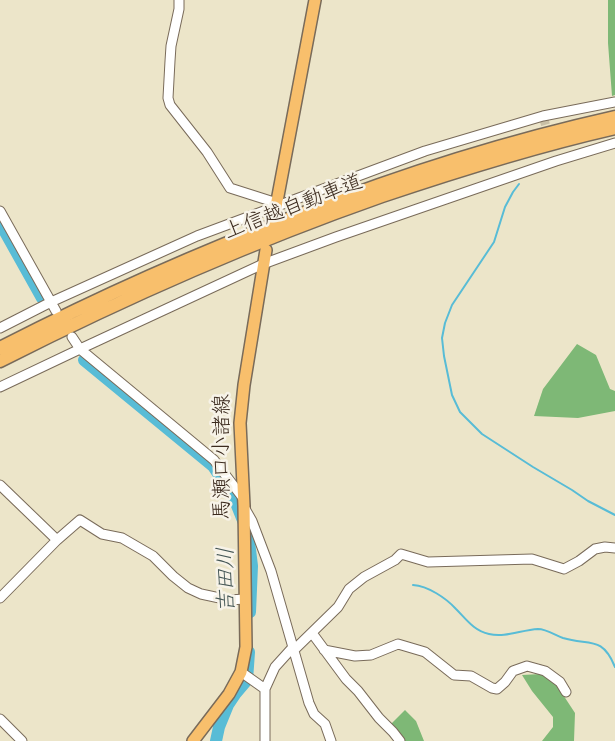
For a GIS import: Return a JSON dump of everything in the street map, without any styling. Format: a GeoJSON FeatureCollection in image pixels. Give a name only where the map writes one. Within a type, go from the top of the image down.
{"type":"FeatureCollection","features":[{"type":"Feature","properties":{"kind":"highway","name":"上信越自動車道"},"geometry":{"type":"LineString","coordinates":[[0,348],[168,268],[310,210],[464,156],[524,138],[615,116]]}},
{"type":"Feature","properties":{"kind":"highway","name":"上信越自動車道"},"geometry":{"type":"LineString","coordinates":[[0,361],[78,322],[155,287],[315,221],[478,164],[615,128]]}},
{"type":"Feature","properties":{"kind":"main road"},"geometry":{"type":"LineString","coordinates":[[275,209],[314,1]]}},
{"type":"Feature","properties":{"kind":"main road","name":"馬瀬口小諸線"},"geometry":{"type":"LineString","coordinates":[[193,741],[229,694],[241,672],[246,647],[240,423],[266,250]]}},
{"type":"Feature","properties":{"kind":"street"},"geometry":{"type":"LineString","coordinates":[[179,0],[179,9],[171,46],[168,98],[170,105],[207,152],[230,188],[275,209]]}},
{"type":"Feature","properties":{"kind":"street"},"geometry":{"type":"LineString","coordinates":[[0,328],[50,302],[197,236],[275,209],[425,151],[543,116],[615,102]]}},
{"type":"Feature","properties":{"kind":"street"},"geometry":{"type":"LineString","coordinates":[[0,388],[263,264],[555,158],[615,144]]}},
{"type":"Feature","properties":{"kind":"street"},"geometry":{"type":"LineString","coordinates":[[0,211],[56,311]]}},
{"type":"Feature","properties":{"kind":"street"},"geometry":{"type":"LineString","coordinates":[[72,338],[80,349],[214,460],[243,502],[271,570],[314,714],[324,724],[330,741]]}},
{"type":"Feature","properties":{"kind":"street"},"geometry":{"type":"LineString","coordinates":[[0,485],[57,540]]}},
{"type":"Feature","properties":{"kind":"street"},"geometry":{"type":"LineString","coordinates":[[0,598],[57,540],[80,520],[102,534],[122,538],[153,556],[188,588],[201,594],[229,600],[245,599]]}},
{"type":"Feature","properties":{"kind":"street"},"geometry":{"type":"LineString","coordinates":[[265,741],[265,689],[275,667],[338,607],[349,589],[364,577],[395,560],[401,554],[428,562],[532,559],[564,569],[595,549],[615,548]]}},
{"type":"Feature","properties":{"kind":"street"},"geometry":{"type":"LineString","coordinates":[[312,633],[346,680],[358,691],[400,741]]}},
{"type":"Feature","properties":{"kind":"street"},"geometry":{"type":"LineString","coordinates":[[324,650],[355,656],[371,655],[398,644],[426,652],[454,674],[471,676],[497,689],[513,671],[527,666],[545,671],[560,682],[566,692]]}},
{"type":"Feature","properties":{"kind":"street"},"geometry":{"type":"LineString","coordinates":[[241,672],[265,689]]}},
{"type":"Feature","properties":{"kind":"street"},"geometry":{"type":"LineString","coordinates":[[0,719],[22,741]]}},
{"type":"Feature","properties":{"kind":"green space"},"geometry":{"type":"Polygon","coordinates":[[[608,0],[615,0],[615,95],[612,96],[608,43],[608,0]]]}},
{"type":"Feature","properties":{"kind":"green space"},"geometry":{"type":"Polygon","coordinates":[[[577,344],[596,355],[610,389],[615,391],[615,411],[578,418],[534,416],[543,389],[577,344]]]}},
{"type":"Feature","properties":{"kind":"green space"},"geometry":{"type":"Polygon","coordinates":[[[541,674],[554,681],[575,713],[574,741],[542,741],[553,727],[553,717],[522,675],[541,674]]]}},
{"type":"Feature","properties":{"kind":"green space"},"geometry":{"type":"Polygon","coordinates":[[[405,710],[416,721],[424,741],[394,741],[386,729],[405,710]]]}},
{"type":"Feature","properties":{"kind":"waterway"},"geometry":{"type":"LineString","coordinates":[[519,184],[505,207],[494,242],[452,305],[445,323],[442,338],[452,395],[460,412],[482,434],[588,501],[615,515]]}},
{"type":"Feature","properties":{"kind":"waterway","name":"吉田川"},"geometry":{"type":"LineString","coordinates":[[0,223],[42,298]]}},
{"type":"Feature","properties":{"kind":"waterway","name":"吉田川"},"geometry":{"type":"LineString","coordinates":[[84,360],[213,466],[234,498],[248,533],[252,566],[250,612]]}},
{"type":"Feature","properties":{"kind":"waterway"},"geometry":{"type":"LineString","coordinates":[[413,585],[431,590],[442,597],[479,630],[495,635],[538,629],[544,630],[563,638],[600,646],[605,650],[615,667]]}},
{"type":"Feature","properties":{"kind":"waterway","name":"吉田川"},"geometry":{"type":"LineString","coordinates":[[216,741],[219,727],[228,705],[247,680],[249,652]]}},
{"type":"Feature","properties":{"kind":"tunnel"},"geometry":{"type":"LineString","coordinates":[[543,116],[554,154]]}}]}
